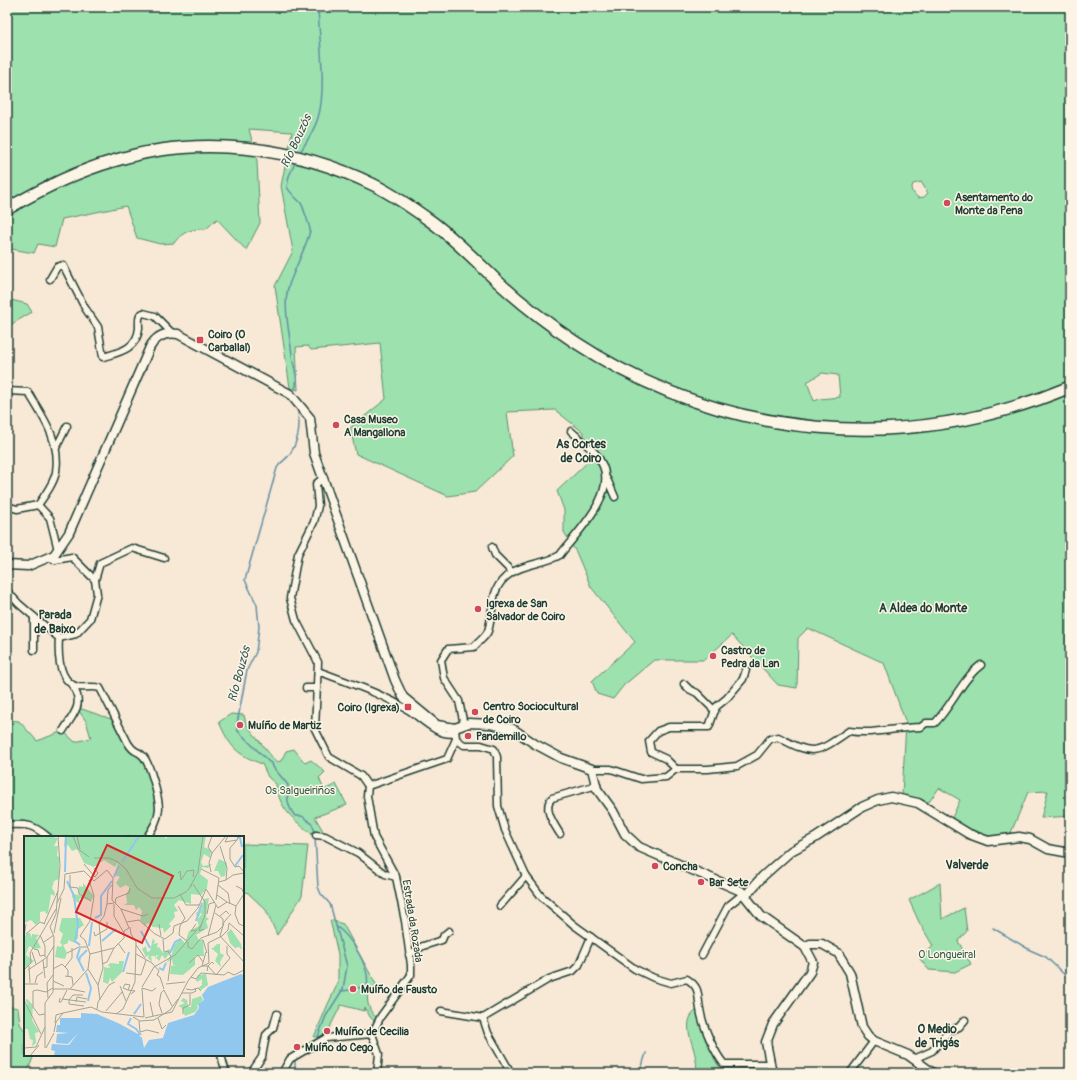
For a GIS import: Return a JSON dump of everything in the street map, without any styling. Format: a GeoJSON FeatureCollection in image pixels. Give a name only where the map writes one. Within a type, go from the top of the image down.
{"type":"FeatureCollection","features":[{"type":"Feature","properties":{"kind":"highway"},"geometry":{"type":"LineString","coordinates":[[7,209],[57,182],[108,162],[154,151],[193,147],[232,147],[299,157],[340,170],[374,185],[405,203],[436,225],[504,287],[573,341],[632,376],[664,390],[729,412],[768,421],[823,429],[873,430],[928,427],[988,415],[1042,399],[1070,387]]}},
{"type":"Feature","properties":{"kind":"street"},"geometry":{"type":"LineString","coordinates":[[50,279],[57,267],[62,265],[84,308],[98,326],[102,357],[122,351],[132,346],[137,335],[140,315],[143,313],[155,316],[172,333]]}},
{"type":"Feature","properties":{"kind":"street"},"geometry":{"type":"LineString","coordinates":[[7,565],[28,566],[54,555],[58,550],[69,533],[150,347],[156,338],[172,333],[178,334],[290,394],[310,418],[314,453],[398,689],[404,697],[437,725],[455,733],[464,745],[481,744],[494,749],[497,757],[498,806],[505,830],[526,876],[541,896],[574,925],[635,968],[654,978],[671,983],[687,979],[694,984],[699,996],[700,1009],[716,1054],[724,1064],[770,1064]]}},
{"type":"Feature","properties":{"kind":"street"},"geometry":{"type":"LineString","coordinates":[[7,391],[28,392],[50,428],[56,448],[56,473],[38,505]]}},
{"type":"Feature","properties":{"kind":"street"},"geometry":{"type":"LineString","coordinates":[[56,448],[67,426]]}},
{"type":"Feature","properties":{"kind":"street"},"geometry":{"type":"LineString","coordinates":[[572,431],[602,462],[607,479],[615,497]]}},
{"type":"Feature","properties":{"kind":"street"},"geometry":{"type":"LineString","coordinates":[[323,478],[316,484],[318,506],[314,522],[298,554],[290,598],[296,620],[318,662],[315,729],[329,757],[361,776],[368,786],[447,759],[455,733],[464,725],[490,724],[513,728],[534,744],[561,758],[592,769],[611,769],[641,779],[666,777],[676,770],[737,766],[757,755],[770,739],[778,737],[799,748],[812,752],[820,749],[849,731],[864,734],[921,727],[926,723],[935,723],[972,672],[980,665]]}},
{"type":"Feature","properties":{"kind":"street"},"geometry":{"type":"LineString","coordinates":[[464,725],[459,701],[444,678],[441,660],[448,649],[474,647],[488,632],[494,594],[512,572],[532,563],[553,559],[560,556],[589,520],[599,502],[607,479]]}},
{"type":"Feature","properties":{"kind":"street"},"geometry":{"type":"LineString","coordinates":[[38,505],[50,518],[58,550]]}},
{"type":"Feature","properties":{"kind":"street"},"geometry":{"type":"LineString","coordinates":[[7,506],[17,508],[38,505]]}},
{"type":"Feature","properties":{"kind":"street"},"geometry":{"type":"LineString","coordinates":[[492,547],[495,556],[512,572]]}},
{"type":"Feature","properties":{"kind":"street"},"geometry":{"type":"LineString","coordinates":[[59,638],[76,634],[90,619],[97,594],[94,580],[100,562],[132,548],[164,558]]}},
{"type":"Feature","properties":{"kind":"street"},"geometry":{"type":"LineString","coordinates":[[49,557],[55,560],[72,557],[94,580]]}},
{"type":"Feature","properties":{"kind":"street"},"geometry":{"type":"LineString","coordinates":[[7,591],[59,638],[59,661],[63,672],[78,694],[78,703],[63,731]]}},
{"type":"Feature","properties":{"kind":"street"},"geometry":{"type":"LineString","coordinates":[[34,617],[34,650]]}},
{"type":"Feature","properties":{"kind":"street"},"geometry":{"type":"LineString","coordinates":[[676,770],[666,759],[651,752],[649,740],[658,731],[669,727],[709,727],[716,707],[727,698],[743,679],[746,670]]}},
{"type":"Feature","properties":{"kind":"street"},"geometry":{"type":"LineString","coordinates":[[318,671],[355,683],[384,697],[410,710],[441,732],[455,733]]}},
{"type":"Feature","properties":{"kind":"street"},"geometry":{"type":"LineString","coordinates":[[71,683],[78,687],[100,688],[131,748],[134,752],[142,755],[148,765],[156,791],[159,809],[156,824],[148,836]]}},
{"type":"Feature","properties":{"kind":"street"},"geometry":{"type":"LineString","coordinates":[[684,684],[689,689],[697,693],[715,711]]}},
{"type":"Feature","properties":{"kind":"street"},"geometry":{"type":"LineString","coordinates":[[306,688],[317,688]]}},
{"type":"Feature","properties":{"kind":"street"},"geometry":{"type":"LineString","coordinates":[[592,769],[597,785],[625,834],[639,847],[745,894],[761,916],[805,947],[813,962],[810,972],[773,1024],[766,1042],[772,1073]]}},
{"type":"Feature","properties":{"kind":"street"},"geometry":{"type":"LineString","coordinates":[[560,834],[548,810],[549,801],[552,798],[597,785]]}},
{"type":"Feature","properties":{"kind":"street","name":"Estrada da Rozada"},"geometry":{"type":"LineString","coordinates":[[368,786],[367,796],[374,837],[396,877],[405,921],[411,975],[381,1016],[372,1034]]}},
{"type":"Feature","properties":{"kind":"street"},"geometry":{"type":"LineString","coordinates":[[702,955],[728,906],[745,894],[791,850],[815,838],[862,807],[878,800],[892,797],[918,803],[969,834],[988,841],[1019,837],[1030,839],[1048,849],[1070,853]]}},
{"type":"Feature","properties":{"kind":"street"},"geometry":{"type":"LineString","coordinates":[[7,825],[21,824],[37,828],[47,836]]}},
{"type":"Feature","properties":{"kind":"street"},"geometry":{"type":"LineString","coordinates":[[316,835],[325,836],[358,852],[385,874],[396,877]]}},
{"type":"Feature","properties":{"kind":"street"},"geometry":{"type":"LineString","coordinates":[[500,906],[526,876]]}},
{"type":"Feature","properties":{"kind":"street"},"geometry":{"type":"LineString","coordinates":[[409,955],[423,946],[442,940],[444,935],[449,931]]}},
{"type":"Feature","properties":{"kind":"street"},"geometry":{"type":"LineString","coordinates":[[441,1011],[483,1018],[549,979],[573,971],[583,958],[591,937]]}},
{"type":"Feature","properties":{"kind":"street"},"geometry":{"type":"LineString","coordinates":[[805,947],[810,944],[822,944],[838,953],[850,973],[862,1027],[874,1042],[908,1055],[933,1073]]}},
{"type":"Feature","properties":{"kind":"street"},"geometry":{"type":"LineString","coordinates":[[251,1073],[262,1057],[266,1035],[273,1028],[277,1014]]}},
{"type":"Feature","properties":{"kind":"street"},"geometry":{"type":"LineString","coordinates":[[483,1018],[488,1033],[511,1073]]}},
{"type":"Feature","properties":{"kind":"street"},"geometry":{"type":"LineString","coordinates":[[914,1059],[932,1051],[949,1031],[959,1027],[965,1020]]}},
{"type":"Feature","properties":{"kind":"street"},"geometry":{"type":"LineString","coordinates":[[282,1073],[290,1059],[326,1038],[372,1034],[379,1054],[377,1073]]}},
{"type":"Feature","properties":{"kind":"street"},"geometry":{"type":"LineString","coordinates":[[850,1073],[858,1060],[874,1042]]}},
{"type":"Feature","properties":{"kind":"street"},"geometry":{"type":"LineString","coordinates":[[221,1056],[226,1073]]}},
{"type":"Feature","properties":{"kind":"green space"},"geometry":{"type":"Polygon","coordinates":[[[7,7],[1070,7],[1070,816],[1041,818],[1048,791],[1028,792],[1010,835],[985,836],[951,820],[960,800],[939,788],[929,802],[902,795],[906,723],[884,663],[808,628],[798,638],[797,688],[778,685],[732,635],[704,660],[654,660],[624,685],[613,699],[597,694],[592,681],[635,642],[591,587],[576,552],[564,532],[564,510],[557,491],[591,459],[583,432],[555,410],[507,412],[513,456],[475,492],[448,496],[356,454],[350,428],[386,399],[380,343],[311,350],[308,346],[296,347],[298,390],[290,388],[275,286],[293,251],[281,186],[292,132],[249,129],[257,161],[260,223],[246,250],[217,219],[206,229],[192,230],[184,233],[174,243],[160,244],[137,238],[126,206],[62,219],[55,247],[38,244],[34,253],[11,249],[7,265],[7,7]],[[921,182],[913,184],[911,190],[918,198],[924,197],[928,193],[921,182]],[[822,373],[807,382],[814,401],[840,397],[838,375],[822,373]]]}},
{"type":"Feature","properties":{"kind":"green space"},"geometry":{"type":"Polygon","coordinates":[[[7,299],[27,304],[32,312],[7,327],[7,299]]]}},
{"type":"Feature","properties":{"kind":"green space"},"geometry":{"type":"Polygon","coordinates":[[[76,707],[117,721],[128,743],[142,755],[148,765],[159,809],[147,836],[47,836],[37,827],[7,825],[7,720],[19,721],[37,741],[63,731],[75,742],[91,738],[86,721],[76,707]]]}},
{"type":"Feature","properties":{"kind":"green space","name":"Os Salgueiriños"},"geometry":{"type":"Polygon","coordinates":[[[231,714],[244,715],[246,724],[276,762],[281,761],[286,751],[294,749],[305,763],[311,760],[325,772],[319,778],[324,790],[336,784],[347,805],[315,817],[323,831],[312,834],[299,824],[284,807],[280,800],[276,784],[268,777],[262,764],[246,757],[231,744],[219,722],[231,714]]]}},
{"type":"Feature","properties":{"kind":"green space"},"geometry":{"type":"Polygon","coordinates":[[[244,844],[308,846],[302,896],[277,935],[266,910],[247,892],[244,894],[244,844]]]}},
{"type":"Feature","properties":{"kind":"green space","name":"O Longueiral"},"geometry":{"type":"Polygon","coordinates":[[[940,883],[942,919],[964,908],[967,931],[958,941],[971,964],[955,972],[929,970],[920,959],[933,946],[919,922],[909,900],[940,883]]]}},
{"type":"Feature","properties":{"kind":"green space"},"geometry":{"type":"Polygon","coordinates":[[[330,920],[343,924],[378,988],[368,990],[367,999],[373,1014],[379,1020],[377,1024],[370,1017],[365,1007],[364,1011],[341,1005],[325,1037],[314,1037],[338,983],[338,954],[330,920]]]}},
{"type":"Feature","properties":{"kind":"green space"},"geometry":{"type":"Polygon","coordinates":[[[7,1006],[18,1008],[20,1024],[24,1030],[24,1056],[34,1056],[27,1073],[7,1073],[7,1006]]]}},
{"type":"Feature","properties":{"kind":"green space"},"geometry":{"type":"Polygon","coordinates":[[[697,1010],[715,1060],[723,1073],[697,1073],[695,1055],[689,1034],[689,1021],[697,1010]]]}},
{"type":"Feature","properties":{"kind":"waterway","name":"Río Bouzós"},"geometry":{"type":"LineString","coordinates":[[299,154],[310,137],[321,106],[322,64],[318,7]]}},
{"type":"Feature","properties":{"kind":"waterway","name":"Río Bouzós"},"geometry":{"type":"LineString","coordinates":[[294,391],[296,386],[296,378],[287,322],[286,304],[288,288],[310,229],[301,203],[287,187],[289,176],[296,161]]}},
{"type":"Feature","properties":{"kind":"waterway","name":"Río Bouzós"},"geometry":{"type":"LineString","coordinates":[[297,408],[299,420],[297,438],[290,454],[277,468],[245,580],[257,605],[259,627],[256,652],[247,670],[237,730],[269,762],[272,763],[273,767],[288,785],[288,802],[290,809],[295,816],[302,816],[312,824],[316,834]]}},
{"type":"Feature","properties":{"kind":"waterway","name":"Río Bouzós"},"geometry":{"type":"LineString","coordinates":[[304,1047],[317,1039],[326,1016],[343,989],[347,966],[330,904],[321,894],[318,887],[315,837]]}},
{"type":"Feature","properties":{"kind":"waterway"},"geometry":{"type":"LineString","coordinates":[[337,927],[354,945],[363,962],[366,971],[367,986],[358,988]]}},
{"type":"Feature","properties":{"kind":"waterway"},"geometry":{"type":"LineString","coordinates":[[993,928],[1030,950],[1046,957],[1070,980]]}},
{"type":"Feature","properties":{"kind":"waterway","name":"Río Bouzós"},"geometry":{"type":"LineString","coordinates":[[341,991],[351,990]]}},
{"type":"Feature","properties":{"kind":"waterway"},"geometry":{"type":"LineString","coordinates":[[640,1073],[646,1053]]}},
{"type":"Feature","properties":{"kind":"waterway","name":"Río Bouzós"},"geometry":{"type":"LineString","coordinates":[[295,1059],[295,1073]]}},
{"type":"Feature","properties":{"kind":"place","name":"Asentamento do Monte da Pena"},"geometry":{"type":"Point","coordinates":[947,203]}},
{"type":"Feature","properties":{"kind":"place","name":"Coiro (O Carballal)"},"geometry":{"type":"Point","coordinates":[200,340]}},
{"type":"Feature","properties":{"kind":"place","name":"Casa Museo A Mangallona"},"geometry":{"type":"Point","coordinates":[336,425]}},
{"type":"Feature","properties":{"kind":"place","name":"Igrexa de San Salvador de Coiro"},"geometry":{"type":"Point","coordinates":[478,609]}},
{"type":"Feature","properties":{"kind":"place","name":"Castro de Pedra da Lan"},"geometry":{"type":"Point","coordinates":[713,656]}},
{"type":"Feature","properties":{"kind":"place","name":"Coiro (Igrexa)"},"geometry":{"type":"Point","coordinates":[408,707]}},
{"type":"Feature","properties":{"kind":"place","name":"Centro Sociocultural de Coiro"},"geometry":{"type":"Point","coordinates":[475,712]}},
{"type":"Feature","properties":{"kind":"place","name":"Muíño de Martiz"},"geometry":{"type":"Point","coordinates":[240,725]}},
{"type":"Feature","properties":{"kind":"place","name":"Pandemillo"},"geometry":{"type":"Point","coordinates":[468,736]}},
{"type":"Feature","properties":{"kind":"place","name":"Concha"},"geometry":{"type":"Point","coordinates":[655,866]}},
{"type":"Feature","properties":{"kind":"place","name":"Bar Sete"},"geometry":{"type":"Point","coordinates":[701,882]}},
{"type":"Feature","properties":{"kind":"place","name":"Muíño de Fausto"},"geometry":{"type":"Point","coordinates":[353,989]}},
{"type":"Feature","properties":{"kind":"place","name":"Muíño de Cecilia"},"geometry":{"type":"Point","coordinates":[327,1031]}},
{"type":"Feature","properties":{"kind":"place","name":"Muíño do Cego"},"geometry":{"type":"Point","coordinates":[297,1047]}},
{"type":"Feature","properties":{"kind":"district","name":"As Cortes de Coiro"},"geometry":{"type":"Point","coordinates":[581,451]}},
{"type":"Feature","properties":{"kind":"district","name":"A Aldea do Monte"},"geometry":{"type":"Point","coordinates":[923,608]}},
{"type":"Feature","properties":{"kind":"district","name":"Parada de Baixo"},"geometry":{"type":"Point","coordinates":[55,622]}},
{"type":"Feature","properties":{"kind":"district","name":"Valverde"},"geometry":{"type":"Point","coordinates":[967,865]}},
{"type":"Feature","properties":{"kind":"district","name":"O Medio de Trigás"},"geometry":{"type":"Point","coordinates":[937,1036]}}]}
